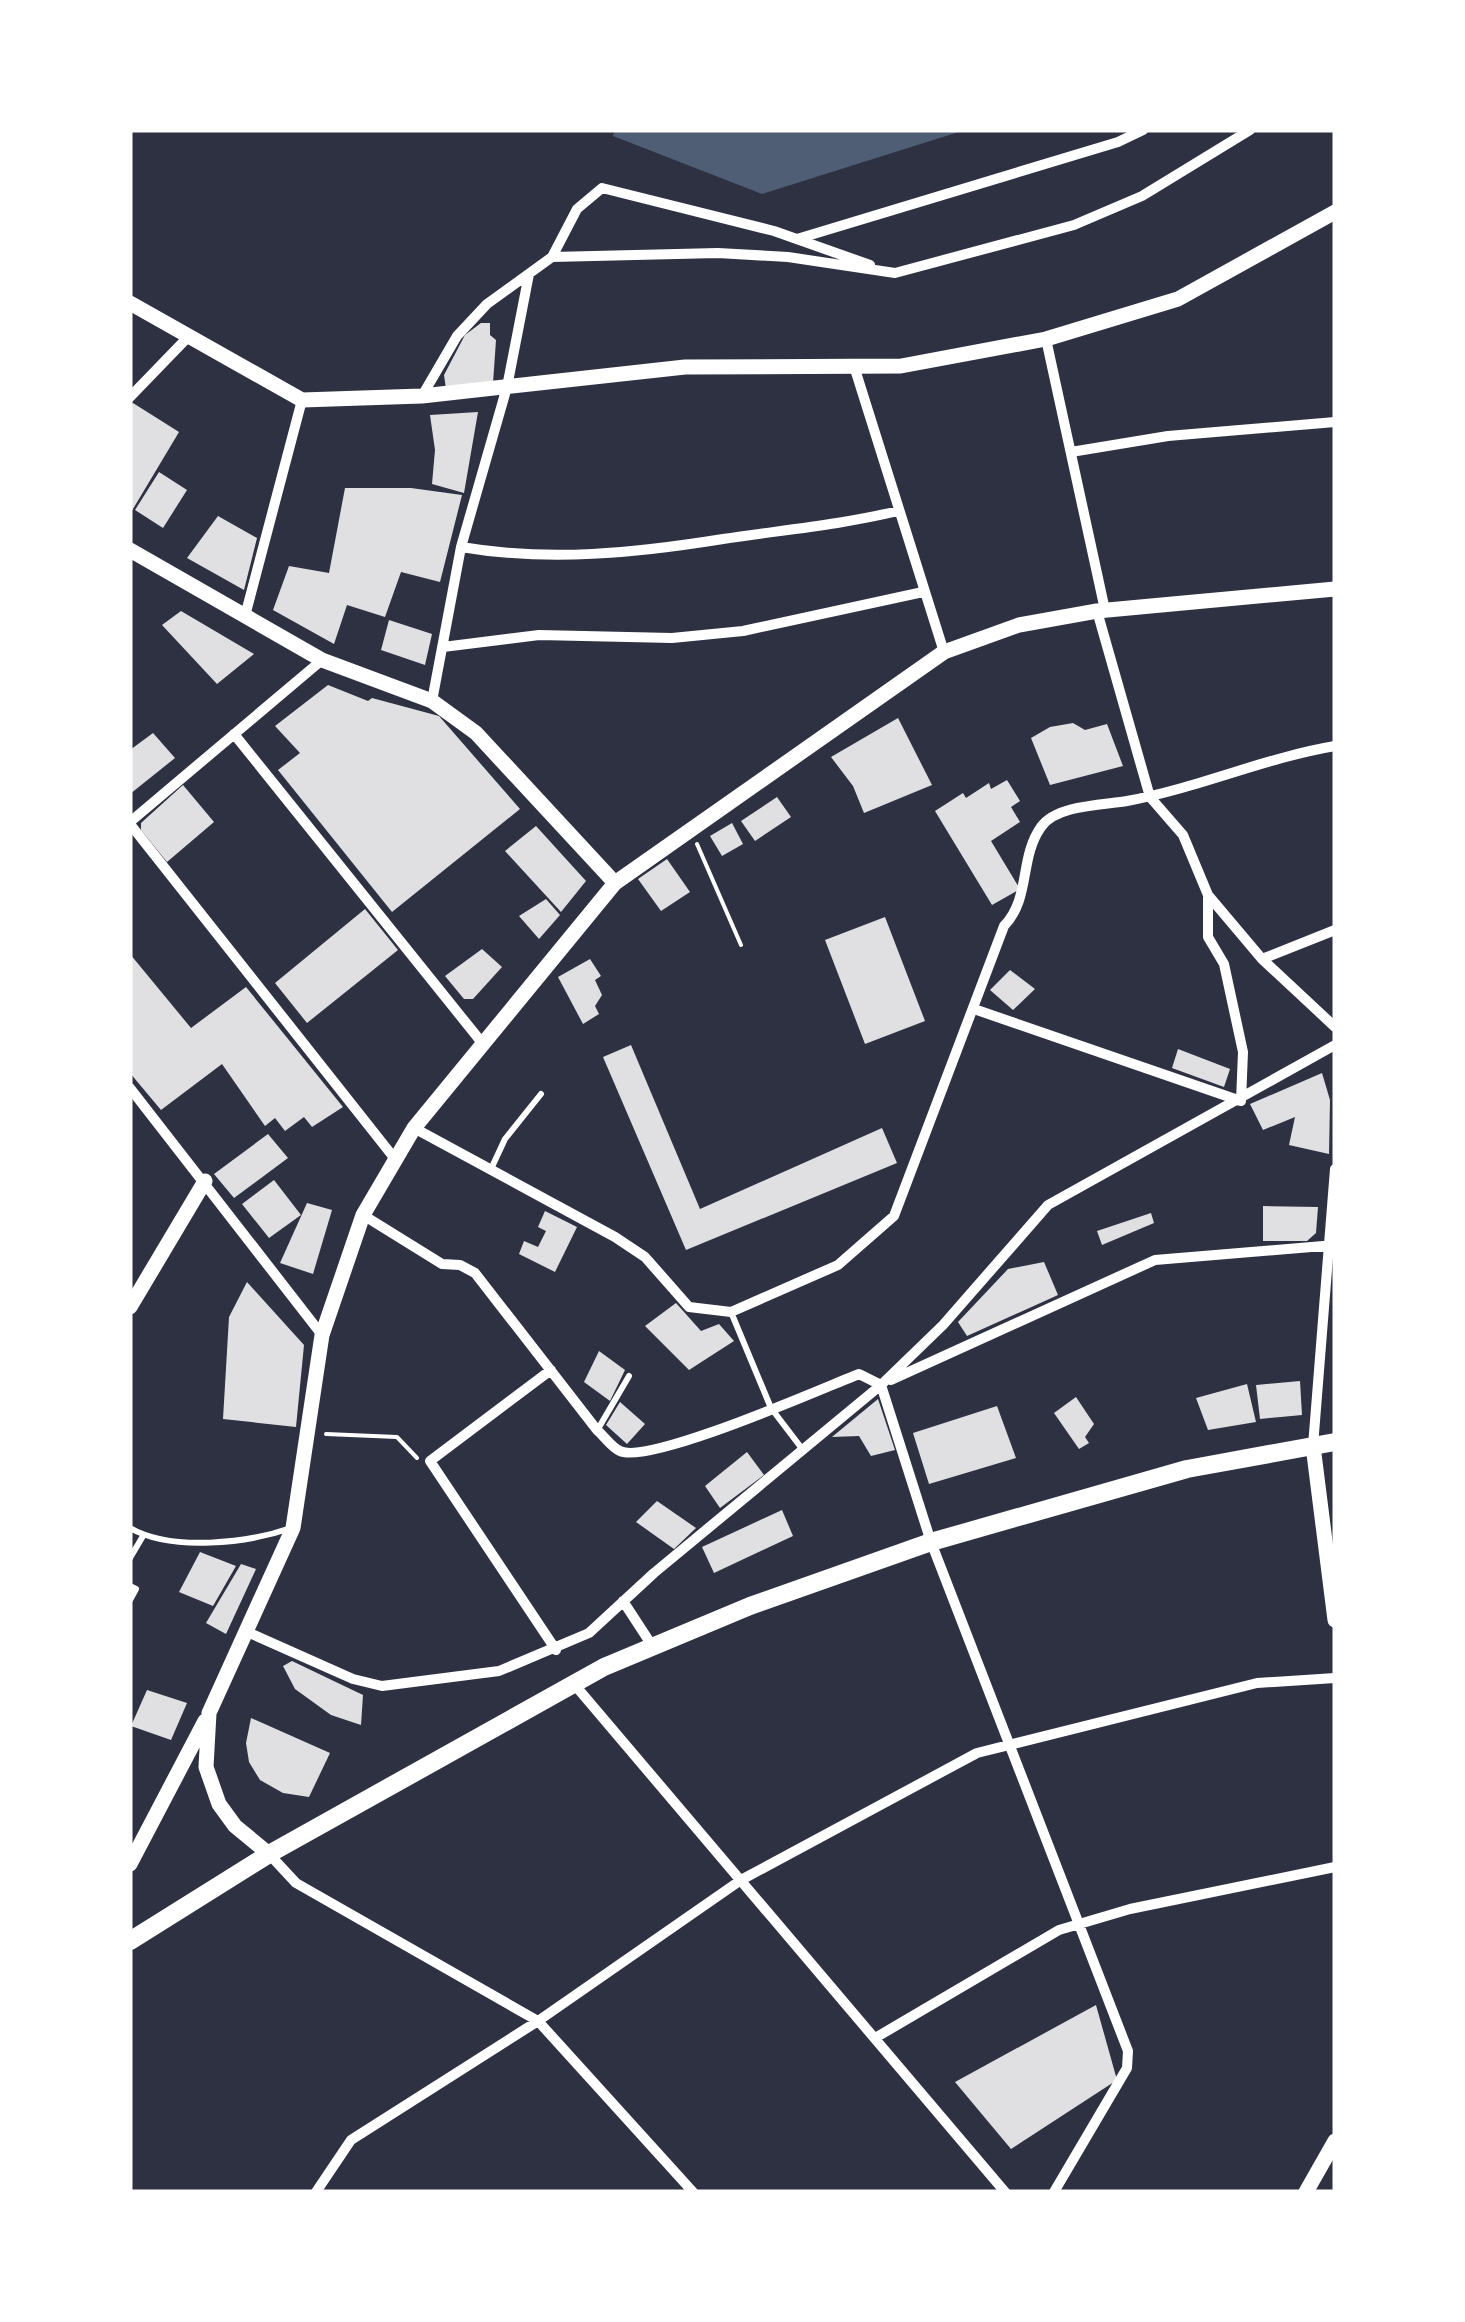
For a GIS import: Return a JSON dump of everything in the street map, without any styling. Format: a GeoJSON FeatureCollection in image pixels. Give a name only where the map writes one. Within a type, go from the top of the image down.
{"type":"FeatureCollection","features":[{"type":"Feature","properties":{"kind":"main road"},"geometry":{"type":"LineString","coordinates":[[130,1941],[269,1854],[574,1684],[750,1606],[932,1542],[1187,1469],[1335,1442]]}},
{"type":"Feature","properties":{"kind":"street"},"geometry":{"type":"LineString","coordinates":[[796,239],[1118,142],[1143,130]]}},
{"type":"Feature","properties":{"kind":"street"},"geometry":{"type":"LineString","coordinates":[[552,257],[718,252],[895,274],[1074,226],[1142,196],[1250,130]]}},
{"type":"Feature","properties":{"kind":"street"},"geometry":{"type":"LineString","coordinates":[[422,396],[457,336],[488,304],[552,257],[577,210],[602,188],[681,204],[895,274]]}},
{"type":"Feature","properties":{"kind":"street"},"geometry":{"type":"LineString","coordinates":[[130,302],[302,400],[422,396],[685,367],[901,366],[1046,339],[1178,299],[1335,212]]}},
{"type":"Feature","properties":{"kind":"street"},"geometry":{"type":"LineString","coordinates":[[432,701],[462,547],[508,387],[529,274]]}},
{"type":"Feature","properties":{"kind":"street"},"geometry":{"type":"LineString","coordinates":[[130,397],[189,336]]}},
{"type":"Feature","properties":{"kind":"street"},"geometry":{"type":"LineString","coordinates":[[1046,339],[1101,610],[1150,797],[1183,835],[1208,895],[1262,959],[1335,1027]]}},
{"type":"Feature","properties":{"kind":"street"},"geometry":{"type":"LineString","coordinates":[[854,366],[944,652]]}},
{"type":"Feature","properties":{"kind":"street"},"geometry":{"type":"LineString","coordinates":[[244,616],[302,400]]}},
{"type":"Feature","properties":{"kind":"street"},"geometry":{"type":"LineString","coordinates":[[1071,452],[1168,436],[1335,422]]}},
{"type":"Feature","properties":{"kind":"street"},"geometry":{"type":"LineString","coordinates":[[462,547],[518,557],[667,550],[837,525],[898,511]]}},
{"type":"Feature","properties":{"kind":"street"},"geometry":{"type":"LineString","coordinates":[[130,550],[322,660],[432,701],[476,733],[615,883]]}},
{"type":"Feature","properties":{"kind":"street"},"geometry":{"type":"LineString","coordinates":[[130,1864],[210,1714],[292,1528],[322,1335],[364,1214],[414,1128],[615,883],[944,652],[1020,625],[1101,610],[1335,588]]}},
{"type":"Feature","properties":{"kind":"street"},"geometry":{"type":"LineString","coordinates":[[442,647],[539,635],[672,638],[744,631],[923,592]]}},
{"type":"Feature","properties":{"kind":"street"},"geometry":{"type":"LineString","coordinates":[[322,660],[130,823],[395,1159]]}},
{"type":"Feature","properties":{"kind":"street"},"geometry":{"type":"LineString","coordinates":[[234,734],[483,1044]]}},
{"type":"Feature","properties":{"kind":"street"},"geometry":{"type":"LineString","coordinates":[[414,1128],[646,1257],[689,1307],[730,1312],[838,1264],[894,1216],[1004,926],[1013,916],[1024,886],[1025,865],[1042,824],[1074,810],[1150,797],[1279,755],[1335,746]]}},
{"type":"Feature","properties":{"kind":"street"},"geometry":{"type":"LineString","coordinates":[[1208,895],[1208,937],[1224,964],[1243,1052],[1240,1102]]}},
{"type":"Feature","properties":{"kind":"street"},"geometry":{"type":"LineString","coordinates":[[1262,959],[1335,930]]}},
{"type":"Feature","properties":{"kind":"street"},"geometry":{"type":"LineString","coordinates":[[974,1010],[1240,1102]]}},
{"type":"Feature","properties":{"kind":"street"},"geometry":{"type":"LineString","coordinates":[[245,1631],[353,1679],[382,1686],[499,1671],[556,1650],[588,1633],[881,1385],[943,1325],[1048,1205],[1240,1102],[1335,1045]]}},
{"type":"Feature","properties":{"kind":"street"},"geometry":{"type":"LineString","coordinates":[[131,1092],[322,1335]]}},
{"type":"Feature","properties":{"kind":"street"},"geometry":{"type":"LineString","coordinates":[[1335,1169],[1332,1245],[1313,1446],[1335,1620]]}},
{"type":"Feature","properties":{"kind":"street"},"geometry":{"type":"LineString","coordinates":[[130,1308],[205,1182]]}},
{"type":"Feature","properties":{"kind":"street"},"geometry":{"type":"LineString","coordinates":[[364,1214],[442,1264],[460,1264],[475,1273],[597,1430],[621,1452],[641,1454],[859,1374],[881,1385],[932,1542],[1128,2051],[1127,2068],[1054,2192]]}},
{"type":"Feature","properties":{"kind":"street"},"geometry":{"type":"LineString","coordinates":[[881,1385],[1155,1260],[1332,1245]]}},
{"type":"Feature","properties":{"kind":"street"},"geometry":{"type":"LineString","coordinates":[[551,1370],[430,1461],[556,1650]]}},
{"type":"Feature","properties":{"kind":"street"},"geometry":{"type":"LineString","coordinates":[[623,1602],[653,1647]]}},
{"type":"Feature","properties":{"kind":"street"},"geometry":{"type":"LineString","coordinates":[[316,2192],[350,2140],[538,2022],[741,1880],[977,1752],[1257,1683],[1335,1678]]}},
{"type":"Feature","properties":{"kind":"street"},"geometry":{"type":"LineString","coordinates":[[574,1684],[1005,2192]]}},
{"type":"Feature","properties":{"kind":"street"},"geometry":{"type":"LineString","coordinates":[[210,1714],[206,1767],[219,1804],[236,1826],[296,1883],[538,2022],[692,2192]]}},
{"type":"Feature","properties":{"kind":"street"},"geometry":{"type":"LineString","coordinates":[[875,2038],[1059,1930],[1130,1909],[1335,1867]]}},
{"type":"Feature","properties":{"kind":"street"},"geometry":{"type":"LineString","coordinates":[[1306,2192],[1335,2141]]}},
{"type":"Feature","properties":{"kind":"lane"},"geometry":{"type":"LineString","coordinates":[[490,1170],[504,1139],[541,1094]]}},
{"type":"Feature","properties":{"kind":"lane"},"geometry":{"type":"LineString","coordinates":[[730,1312],[771,1408],[803,1450]]}},
{"type":"Feature","properties":{"kind":"lane"},"geometry":{"type":"LineString","coordinates":[[597,1430],[629,1376]]}},
{"type":"Feature","properties":{"kind":"lane"},"geometry":{"type":"LineString","coordinates":[[130,1528],[143,1536],[230,1543],[292,1528]]}},
{"type":"Feature","properties":{"kind":"lane"},"geometry":{"type":"LineString","coordinates":[[130,1558],[143,1536]]}},
{"type":"Feature","properties":{"kind":"lane"},"geometry":{"type":"LineString","coordinates":[[130,1586],[136,1589],[130,1600]]}},
{"type":"Feature","properties":{"kind":"path"},"geometry":{"type":"LineString","coordinates":[[690,828],[741,945]]}},
{"type":"Feature","properties":{"kind":"path"},"geometry":{"type":"LineString","coordinates":[[307,1433],[397,1437],[420,1462],[430,1461]]}},
{"type":"Feature","properties":{"kind":"water"},"geometry":{"type":"Polygon","coordinates":[[[615,130],[965,130],[762,194],[613,136],[615,130]]]}},
{"type":"Feature","properties":{"kind":"building"},"geometry":{"type":"Polygon","coordinates":[[[481,323],[490,323],[490,335],[496,340],[493,383],[446,389],[444,375],[465,335],[481,323]]]}},
{"type":"Feature","properties":{"kind":"building"},"geometry":{"type":"Polygon","coordinates":[[[133,403],[179,432],[130,514],[130,406],[133,403]]]}},
{"type":"Feature","properties":{"kind":"building"},"geometry":{"type":"Polygon","coordinates":[[[478,412],[464,493],[432,484],[435,450],[430,415],[478,412]]]}},
{"type":"Feature","properties":{"kind":"building"},"geometry":{"type":"Polygon","coordinates":[[[159,472],[187,490],[163,528],[135,510],[159,472]]]}},
{"type":"Feature","properties":{"kind":"building"},"geometry":{"type":"Polygon","coordinates":[[[345,488],[411,488],[462,495],[440,582],[401,572],[385,617],[347,605],[334,644],[273,610],[289,566],[329,573],[345,488]]]}},
{"type":"Feature","properties":{"kind":"building"},"geometry":{"type":"Polygon","coordinates":[[[218,516],[257,538],[244,590],[187,558],[218,516]]]}},
{"type":"Feature","properties":{"kind":"building"},"geometry":{"type":"Polygon","coordinates":[[[181,611],[254,654],[217,684],[162,625],[181,611]]]}},
{"type":"Feature","properties":{"kind":"building"},"geometry":{"type":"Polygon","coordinates":[[[389,620],[432,634],[425,665],[381,650],[389,620]]]}},
{"type":"Feature","properties":{"kind":"building"},"geometry":{"type":"Polygon","coordinates":[[[328,685],[368,701],[372,698],[439,716],[520,809],[392,912],[278,770],[300,753],[275,726],[328,685]]]}},
{"type":"Feature","properties":{"kind":"building"},"geometry":{"type":"Polygon","coordinates":[[[898,718],[932,785],[864,813],[853,786],[831,757],[898,718]]]}},
{"type":"Feature","properties":{"kind":"building"},"geometry":{"type":"Polygon","coordinates":[[[1073,723],[1085,730],[1107,724],[1123,766],[1050,785],[1031,738],[1050,727],[1073,723]]]}},
{"type":"Feature","properties":{"kind":"building"},"geometry":{"type":"Polygon","coordinates":[[[153,733],[175,758],[130,794],[130,750],[153,733]]]}},
{"type":"Feature","properties":{"kind":"building"},"geometry":{"type":"Polygon","coordinates":[[[1007,780],[1020,801],[1011,807],[1020,822],[991,841],[1020,889],[992,905],[935,811],[963,793],[966,798],[989,783],[991,789],[1007,780]]]}},
{"type":"Feature","properties":{"kind":"building"},"geometry":{"type":"Polygon","coordinates":[[[183,785],[214,822],[167,862],[141,830],[141,823],[183,785]]]}},
{"type":"Feature","properties":{"kind":"building"},"geometry":{"type":"Polygon","coordinates":[[[777,797],[791,817],[755,841],[741,821],[777,797]]]}},
{"type":"Feature","properties":{"kind":"building"},"geometry":{"type":"Polygon","coordinates":[[[732,823],[743,844],[722,856],[710,836],[732,823]]]}},
{"type":"Feature","properties":{"kind":"building"},"geometry":{"type":"Polygon","coordinates":[[[536,826],[586,881],[561,912],[505,851],[536,826]]]}},
{"type":"Feature","properties":{"kind":"building"},"geometry":{"type":"Polygon","coordinates":[[[667,859],[690,892],[661,911],[638,879],[667,859]]]}},
{"type":"Feature","properties":{"kind":"building"},"geometry":{"type":"Polygon","coordinates":[[[546,899],[560,915],[539,939],[519,916],[546,899]]]}},
{"type":"Feature","properties":{"kind":"building"},"geometry":{"type":"Polygon","coordinates":[[[365,909],[398,950],[307,1023],[275,983],[365,909]]]}},
{"type":"Feature","properties":{"kind":"building"},"geometry":{"type":"Polygon","coordinates":[[[885,917],[925,1021],[865,1044],[825,940],[885,917]]]}},
{"type":"Feature","properties":{"kind":"building"},"geometry":{"type":"Polygon","coordinates":[[[482,949],[502,967],[473,999],[464,999],[445,976],[482,949]]]}},
{"type":"Feature","properties":{"kind":"building"},"geometry":{"type":"Polygon","coordinates":[[[130,954],[191,1028],[246,987],[343,1107],[312,1127],[304,1117],[285,1131],[275,1118],[265,1126],[222,1064],[161,1110],[130,1073],[130,954]]]}},
{"type":"Feature","properties":{"kind":"building"},"geometry":{"type":"Polygon","coordinates":[[[590,959],[601,976],[595,980],[602,995],[595,1006],[599,1014],[583,1024],[558,977],[590,959]]]}},
{"type":"Feature","properties":{"kind":"building"},"geometry":{"type":"Polygon","coordinates":[[[1010,970],[1035,989],[1013,1010],[990,990],[1010,970]]]}},
{"type":"Feature","properties":{"kind":"building"},"geometry":{"type":"Polygon","coordinates":[[[631,1045],[700,1209],[882,1128],[897,1163],[686,1250],[603,1057],[631,1045]]]}},
{"type":"Feature","properties":{"kind":"building"},"geometry":{"type":"Polygon","coordinates":[[[1178,1049],[1230,1069],[1224,1087],[1172,1068],[1178,1049]]]}},
{"type":"Feature","properties":{"kind":"building"},"geometry":{"type":"Polygon","coordinates":[[[1322,1073],[1330,1100],[1329,1154],[1289,1145],[1295,1117],[1263,1130],[1250,1104],[1322,1073]]]}},
{"type":"Feature","properties":{"kind":"building"},"geometry":{"type":"Polygon","coordinates":[[[268,1134],[288,1158],[234,1198],[214,1174],[268,1134]]]}},
{"type":"Feature","properties":{"kind":"building"},"geometry":{"type":"Polygon","coordinates":[[[274,1180],[301,1215],[269,1238],[242,1204],[274,1180]]]}},
{"type":"Feature","properties":{"kind":"building"},"geometry":{"type":"Polygon","coordinates":[[[307,1203],[332,1210],[313,1274],[280,1263],[307,1203]]]}},
{"type":"Feature","properties":{"kind":"building"},"geometry":{"type":"Polygon","coordinates":[[[1263,1206],[1318,1207],[1316,1233],[1307,1241],[1263,1241],[1263,1206]]]}},
{"type":"Feature","properties":{"kind":"building"},"geometry":{"type":"Polygon","coordinates":[[[545,1211],[577,1227],[555,1272],[519,1254],[524,1241],[538,1247],[546,1231],[538,1227],[545,1211]]]}},
{"type":"Feature","properties":{"kind":"building"},"geometry":{"type":"Polygon","coordinates":[[[1151,1213],[1154,1223],[1102,1245],[1097,1231],[1151,1213]]]}},
{"type":"Feature","properties":{"kind":"building"},"geometry":{"type":"Polygon","coordinates":[[[1044,1262],[1058,1295],[967,1336],[958,1322],[1008,1269],[1044,1262]]]}},
{"type":"Feature","properties":{"kind":"building"},"geometry":{"type":"Polygon","coordinates":[[[247,1282],[304,1345],[296,1427],[223,1419],[229,1317],[247,1282]]]}},
{"type":"Feature","properties":{"kind":"building"},"geometry":{"type":"Polygon","coordinates":[[[676,1303],[701,1331],[719,1324],[734,1341],[689,1370],[645,1326],[676,1303]]]}},
{"type":"Feature","properties":{"kind":"building"},"geometry":{"type":"Polygon","coordinates":[[[599,1351],[625,1370],[610,1401],[584,1382],[599,1351]]]}},
{"type":"Feature","properties":{"kind":"building"},"geometry":{"type":"Polygon","coordinates":[[[1300,1381],[1302,1415],[1260,1419],[1256,1385],[1300,1381]]]}},
{"type":"Feature","properties":{"kind":"building"},"geometry":{"type":"Polygon","coordinates":[[[1247,1384],[1256,1422],[1208,1430],[1196,1398],[1247,1384]]]}},
{"type":"Feature","properties":{"kind":"building"},"geometry":{"type":"Polygon","coordinates":[[[1076,1397],[1094,1424],[1085,1437],[1089,1443],[1079,1449],[1054,1413],[1076,1397]]]}},
{"type":"Feature","properties":{"kind":"building"},"geometry":{"type":"Polygon","coordinates":[[[878,1399],[895,1450],[871,1456],[859,1436],[832,1437],[878,1399]]]}},
{"type":"Feature","properties":{"kind":"building"},"geometry":{"type":"Polygon","coordinates":[[[620,1402],[645,1424],[627,1444],[606,1425],[620,1402]]]}},
{"type":"Feature","properties":{"kind":"building"},"geometry":{"type":"Polygon","coordinates":[[[997,1406],[1016,1458],[929,1484],[913,1433],[997,1406]]]}},
{"type":"Feature","properties":{"kind":"building"},"geometry":{"type":"Polygon","coordinates":[[[747,1452],[764,1475],[720,1508],[705,1486],[747,1452]]]}},
{"type":"Feature","properties":{"kind":"building"},"geometry":{"type":"Polygon","coordinates":[[[657,1501],[696,1528],[674,1549],[636,1522],[657,1501]]]}},
{"type":"Feature","properties":{"kind":"building"},"geometry":{"type":"Polygon","coordinates":[[[782,1510],[793,1536],[714,1573],[702,1547],[782,1510]]]}},
{"type":"Feature","properties":{"kind":"building"},"geometry":{"type":"Polygon","coordinates":[[[200,1552],[236,1566],[213,1606],[179,1592],[200,1552]]]}},
{"type":"Feature","properties":{"kind":"building"},"geometry":{"type":"Polygon","coordinates":[[[241,1564],[256,1569],[226,1634],[206,1623],[241,1564]]]}},
{"type":"Feature","properties":{"kind":"building"},"geometry":{"type":"Polygon","coordinates":[[[292,1661],[363,1695],[361,1725],[331,1715],[295,1689],[283,1666],[292,1661]]]}},
{"type":"Feature","properties":{"kind":"building"},"geometry":{"type":"Polygon","coordinates":[[[147,1690],[187,1703],[171,1740],[131,1726],[147,1690]]]}},
{"type":"Feature","properties":{"kind":"building"},"geometry":{"type":"Polygon","coordinates":[[[251,1718],[330,1753],[309,1797],[283,1793],[260,1780],[249,1762],[246,1743],[251,1718]]]}},
{"type":"Feature","properties":{"kind":"building"},"geometry":{"type":"Polygon","coordinates":[[[1096,2005],[1117,2080],[1011,2149],[955,2082],[1096,2005]]]}}]}
